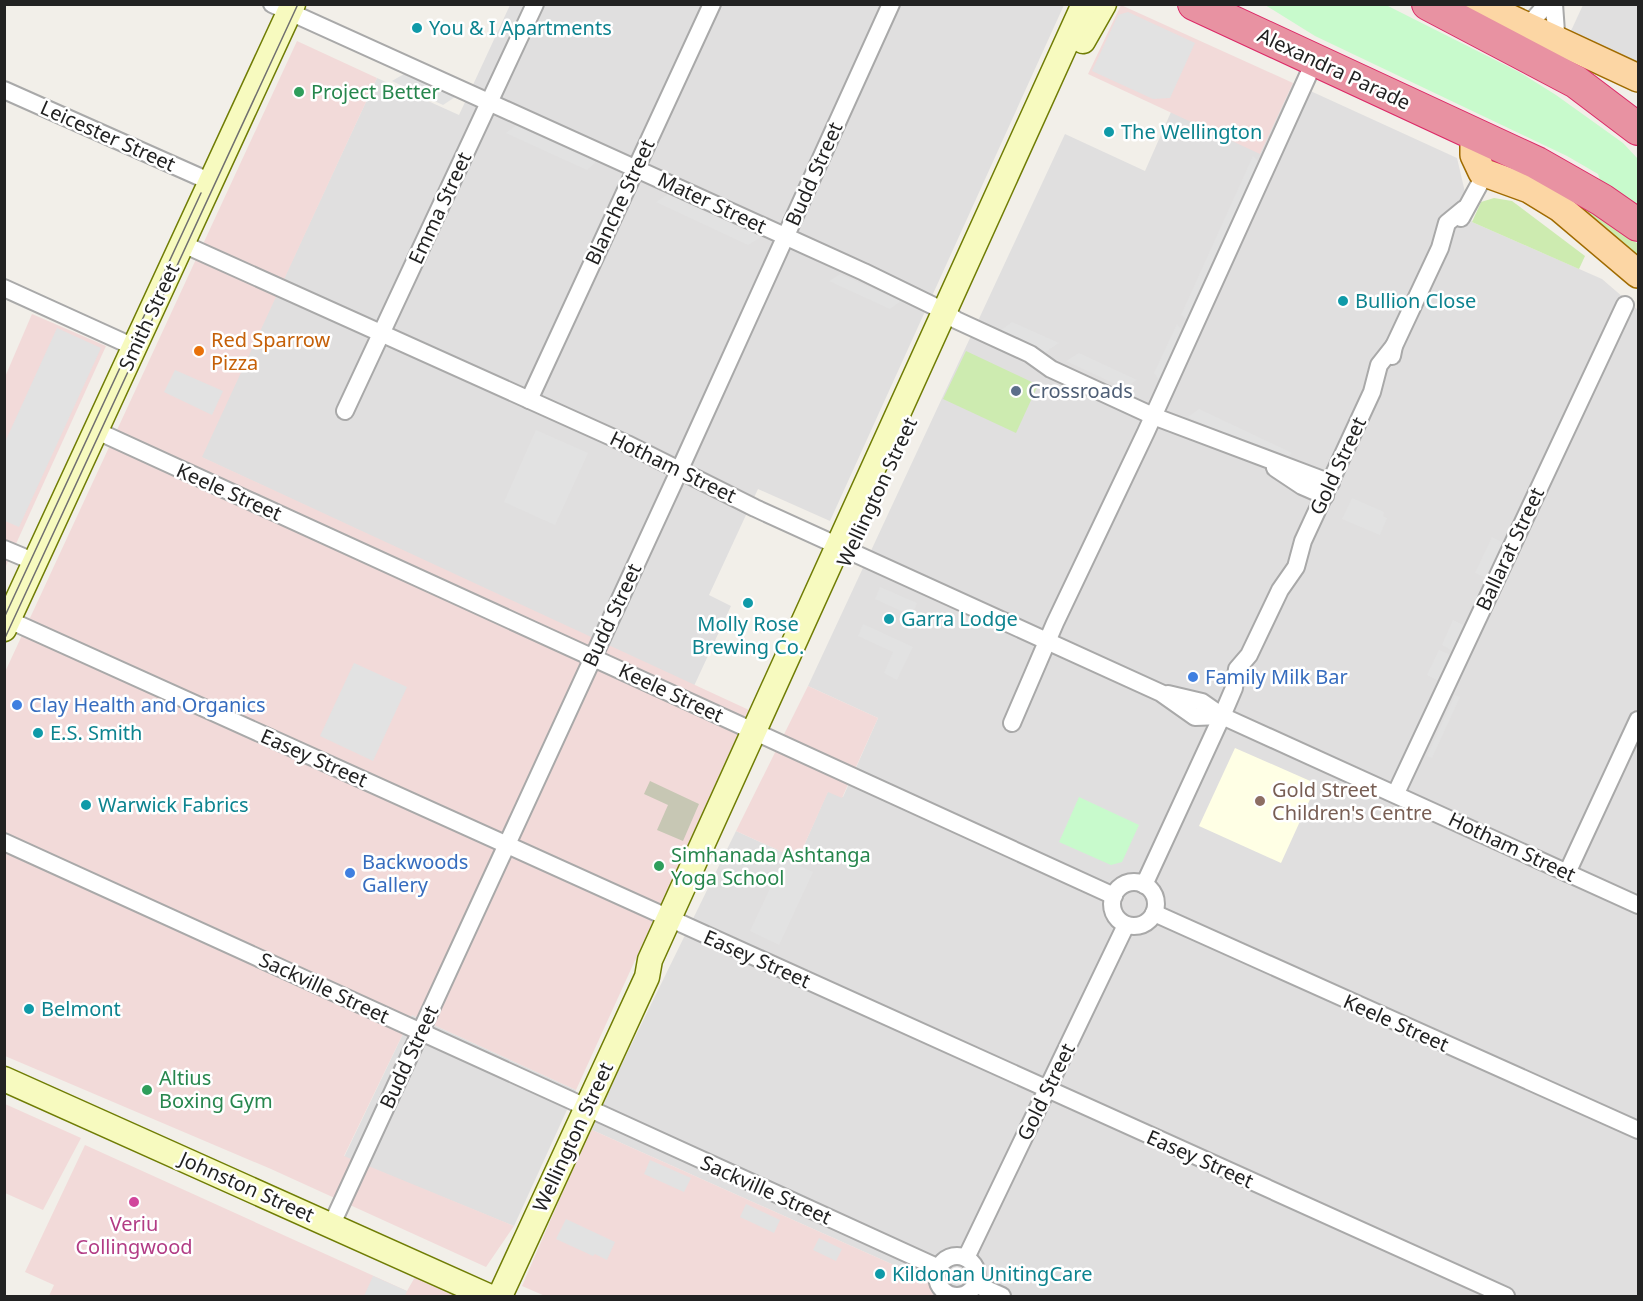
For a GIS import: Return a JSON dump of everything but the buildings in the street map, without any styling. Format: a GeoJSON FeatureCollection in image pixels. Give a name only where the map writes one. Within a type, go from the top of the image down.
{"type":"FeatureCollection","features":[{"type":"Feature","properties":{"kind":"highway","name":"Alexandra Parade"},"geometry":{"type":"LineString","coordinates":[[1194,4],[1511,150],[1569,181],[1638,225]]}},
{"type":"Feature","properties":{"kind":"highway"},"geometry":{"type":"LineString","coordinates":[[1428,4],[1512,32],[1638,129]]}},
{"type":"Feature","properties":{"kind":"main road"},"geometry":{"type":"LineString","coordinates":[[1479,4],[1512,32],[1560,43],[1638,78]]}},
{"type":"Feature","properties":{"kind":"main road"},"geometry":{"type":"LineString","coordinates":[[1474,133],[1475,160],[1485,174],[1520,185],[1560,208],[1638,274]]}},
{"type":"Feature","properties":{"kind":"street","name":"Emma Street"},"geometry":{"type":"LineString","coordinates":[[345,411],[535,4]]}},
{"type":"Feature","properties":{"kind":"street","name":"Blanche Street"},"geometry":{"type":"LineString","coordinates":[[530,400],[712,4]]}},
{"type":"Feature","properties":{"kind":"street","name":"Budd Street"},"geometry":{"type":"LineString","coordinates":[[331,1226],[680,469],[891,4]]}},
{"type":"Feature","properties":{"kind":"street","name":"Wellington Street"},"geometry":{"type":"LineString","coordinates":[[951,316],[1084,4]]}},
{"type":"Feature","properties":{"kind":"street","name":"Wellington Street"},"geometry":{"type":"LineString","coordinates":[[500,1296],[647,977],[660,964],[674,921],[951,316],[1082,43],[1104,4]]}},
{"type":"Feature","properties":{"kind":"street"},"geometry":{"type":"LineString","coordinates":[[1512,32],[1536,17],[1547,4]]}},
{"type":"Feature","properties":{"kind":"street"},"geometry":{"type":"LineString","coordinates":[[1554,4],[1556,32],[1560,43]]}},
{"type":"Feature","properties":{"kind":"street","name":"Mater Street"},"geometry":{"type":"LineString","coordinates":[[285,7],[786,237],[1030,354],[1051,369],[1153,416],[1262,459],[1308,472],[1328,490]]}},
{"type":"Feature","properties":{"kind":"street","name":"Smith Street"},"geometry":{"type":"LineString","coordinates":[[7,624],[211,182],[285,7]]}},
{"type":"Feature","properties":{"kind":"street"},"geometry":{"type":"LineString","coordinates":[[1012,723],[1315,60]]}},
{"type":"Feature","properties":{"kind":"street","name":"Leicester Street"},"geometry":{"type":"LineString","coordinates":[[4,90],[211,182]]}},
{"type":"Feature","properties":{"kind":"street","name":"Gold Street"},"geometry":{"type":"LineString","coordinates":[[1144,885],[1234,688],[1246,675],[1249,655],[1280,590],[1296,567],[1304,541],[1372,392],[1389,369],[1394,346],[1440,248],[1457,227],[1464,209],[1485,174]]}},
{"type":"Feature","properties":{"kind":"street","name":"Hotham Street"},"geometry":{"type":"LineString","coordinates":[[183,244],[530,400],[680,469],[755,508],[1161,693],[1202,702],[1222,716],[1396,793],[1638,905]]}},
{"type":"Feature","properties":{"kind":"street"},"geometry":{"type":"LineString","coordinates":[[4,288],[134,347]]}},
{"type":"Feature","properties":{"kind":"street","name":"Ballarat Street"},"geometry":{"type":"LineString","coordinates":[[1396,793],[1624,305]]}},
{"type":"Feature","properties":{"kind":"street","name":"Keele Street"},"geometry":{"type":"LineString","coordinates":[[97,431],[1114,896]]}},
{"type":"Feature","properties":{"kind":"street"},"geometry":{"type":"LineString","coordinates":[[4,549],[35,562]]}},
{"type":"Feature","properties":{"kind":"street","name":"Easey Street"},"geometry":{"type":"LineString","coordinates":[[7,624],[506,844],[1046,1091],[1506,1296]]}},
{"type":"Feature","properties":{"kind":"street"},"geometry":{"type":"LineString","coordinates":[[1567,873],[1638,720]]}},
{"type":"Feature","properties":{"kind":"street","name":"Sackville Street"},"geometry":{"type":"LineString","coordinates":[[4,842],[939,1268]]}},
{"type":"Feature","properties":{"kind":"street"},"geometry":{"type":"LineString","coordinates":[[1137,883],[1144,885],[1153,894],[1156,907],[1154,913],[1145,923],[1126,925],[1113,910],[1114,896],[1123,886],[1137,883]]}},
{"type":"Feature","properties":{"kind":"street","name":"Keele Street"},"geometry":{"type":"LineString","coordinates":[[1154,913],[1638,1130]]}},
{"type":"Feature","properties":{"kind":"street","name":"Gold Street"},"geometry":{"type":"LineString","coordinates":[[966,1258],[1126,925]]}},
{"type":"Feature","properties":{"kind":"street","name":"Johnston Street"},"geometry":{"type":"LineString","coordinates":[[4,1078],[488,1296]]}},
{"type":"Feature","properties":{"kind":"street"},"geometry":{"type":"LineString","coordinates":[[954,1257],[966,1258],[975,1267],[975,1284],[967,1294],[949,1296],[938,1280],[939,1268],[942,1263],[954,1257]]}},
{"type":"Feature","properties":{"kind":"street"},"geometry":{"type":"LineString","coordinates":[[975,1284],[1002,1296]]}},
{"type":"Feature","properties":{"kind":"shaded area"},"geometry":{"type":"Polygon","coordinates":[[[510,5],[1064,5],[830,521],[758,489],[709,595],[731,606],[694,686],[201,457],[377,78],[459,115],[510,5]]]}},
{"type":"Feature","properties":{"kind":"shaded area"},"geometry":{"type":"Polygon","coordinates":[[[1121,5],[1293,83],[1260,154],[1088,74],[1121,5]]]}},
{"type":"Feature","properties":{"kind":"shaded area"},"geometry":{"type":"Polygon","coordinates":[[[1583,5],[1638,5],[1638,63],[1570,33],[1583,5]]]}},
{"type":"Feature","properties":{"kind":"shaded area"},"geometry":{"type":"Polygon","coordinates":[[[1128,12],[1195,43],[1170,98],[1153,99],[1092,71],[1118,15],[1128,12]]]}},
{"type":"Feature","properties":{"kind":"shaded area"},"geometry":{"type":"Polygon","coordinates":[[[297,41],[377,78],[202,457],[749,710],[576,1090],[412,1015],[344,1156],[514,1226],[486,1267],[271,1169],[5,1056],[5,672],[297,41]]]}},
{"type":"Feature","properties":{"kind":"shaded area"},"geometry":{"type":"Polygon","coordinates":[[[404,74],[455,97],[443,105],[392,81],[404,74]]]}},
{"type":"Feature","properties":{"kind":"shaded area"},"geometry":{"type":"Polygon","coordinates":[[[1293,83],[1457,158],[1472,222],[1602,279],[1638,310],[1638,1296],[963,1296],[590,1129],[736,831],[798,859],[828,791],[843,797],[878,718],[808,686],[1065,134],[1145,171],[1171,112],[1260,153],[1293,83]]]}},
{"type":"Feature","properties":{"kind":"shaded area"},"geometry":{"type":"Polygon","coordinates":[[[517,125],[597,161],[587,170],[506,133],[517,125]]]}},
{"type":"Feature","properties":{"kind":"shaded area"},"geometry":{"type":"Polygon","coordinates":[[[1253,156],[1263,166],[1190,323],[1181,315],[1253,156]]]}},
{"type":"Feature","properties":{"kind":"shaded area"},"geometry":{"type":"Polygon","coordinates":[[[668,194],[761,237],[748,245],[656,202],[668,194]]]}},
{"type":"Feature","properties":{"kind":"shaded area"},"geometry":{"type":"Polygon","coordinates":[[[840,274],[901,301],[890,309],[829,281],[840,274]]]}},
{"type":"Feature","properties":{"kind":"shaded area"},"geometry":{"type":"Polygon","coordinates":[[[32,314],[106,346],[5,568],[5,377],[32,314]]]}},
{"type":"Feature","properties":{"kind":"shaded area"},"geometry":{"type":"Polygon","coordinates":[[[1012,322],[1059,343],[1045,352],[1000,331],[1012,322]]]}},
{"type":"Feature","properties":{"kind":"shaded area"},"geometry":{"type":"Polygon","coordinates":[[[1177,324],[1185,334],[1162,384],[1154,373],[1177,324]]]}},
{"type":"Feature","properties":{"kind":"shaded area"},"geometry":{"type":"Polygon","coordinates":[[[57,328],[101,348],[19,527],[5,521],[5,442],[57,328]]]}},
{"type":"Feature","properties":{"kind":"shaded area"},"geometry":{"type":"Polygon","coordinates":[[[1079,353],[1137,380],[1124,388],[1066,361],[1079,353]]]}},
{"type":"Feature","properties":{"kind":"shaded area"},"geometry":{"type":"Polygon","coordinates":[[[175,370],[223,391],[212,415],[164,392],[175,370]]]}},
{"type":"Feature","properties":{"kind":"shaded area"},"geometry":{"type":"Polygon","coordinates":[[[1199,409],[1292,453],[1281,462],[1188,417],[1199,409]]]}},
{"type":"Feature","properties":{"kind":"shaded area"},"geometry":{"type":"Polygon","coordinates":[[[536,430],[588,453],[555,525],[504,502],[536,430]]]}},
{"type":"Feature","properties":{"kind":"shaded area"},"geometry":{"type":"Polygon","coordinates":[[[1352,498],[1384,512],[1383,516],[1387,518],[1380,535],[1342,519],[1352,498]]]}},
{"type":"Feature","properties":{"kind":"shaded area"},"geometry":{"type":"Polygon","coordinates":[[[1492,537],[1504,543],[1487,578],[1475,573],[1492,537]]]}},
{"type":"Feature","properties":{"kind":"shaded area"},"geometry":{"type":"Polygon","coordinates":[[[880,587],[917,603],[912,616],[875,599],[880,587]]]}},
{"type":"Feature","properties":{"kind":"shaded area"},"geometry":{"type":"Polygon","coordinates":[[[1453,620],[1465,626],[1453,651],[1442,645],[1453,620]]]}},
{"type":"Feature","properties":{"kind":"shaded area"},"geometry":{"type":"Polygon","coordinates":[[[863,624],[913,647],[897,680],[884,673],[893,652],[858,636],[863,624]]]}},
{"type":"Feature","properties":{"kind":"shaded area"},"geometry":{"type":"Polygon","coordinates":[[[1439,650],[1451,655],[1439,681],[1427,675],[1439,650]]]}},
{"type":"Feature","properties":{"kind":"shaded area"},"geometry":{"type":"Polygon","coordinates":[[[354,663],[407,687],[373,761],[320,736],[354,663]]]}},
{"type":"Feature","properties":{"kind":"shaded area"},"geometry":{"type":"Polygon","coordinates":[[[808,686],[878,718],[842,798],[828,792],[798,859],[736,831],[808,686]]]}},
{"type":"Feature","properties":{"kind":"shaded area"},"geometry":{"type":"Polygon","coordinates":[[[1455,695],[1460,697],[1432,758],[1427,756],[1455,695]]]}},
{"type":"Feature","properties":{"kind":"shaded area","name":"Gold Street Children's Centre"},"geometry":{"type":"Polygon","coordinates":[[[1235,748],[1317,784],[1281,863],[1199,826],[1235,748]]]}},
{"type":"Feature","properties":{"kind":"shaded area"},"geometry":{"type":"Polygon","coordinates":[[[650,781],[699,804],[683,841],[657,830],[668,805],[644,794],[650,781]]]}},
{"type":"Feature","properties":{"kind":"shaded area"},"geometry":{"type":"Polygon","coordinates":[[[784,859],[813,872],[779,945],[750,931],[784,859]]]}},
{"type":"Feature","properties":{"kind":"shaded area"},"geometry":{"type":"Polygon","coordinates":[[[412,1015],[576,1090],[514,1226],[344,1157],[412,1015]]]}},
{"type":"Feature","properties":{"kind":"shaded area"},"geometry":{"type":"Polygon","coordinates":[[[5,1104],[81,1138],[43,1210],[5,1193],[5,1104]]]}},
{"type":"Feature","properties":{"kind":"shaded area"},"geometry":{"type":"Polygon","coordinates":[[[590,1129],[963,1296],[545,1296],[522,1286],[590,1129]]]}},
{"type":"Feature","properties":{"kind":"shaded area"},"geometry":{"type":"Polygon","coordinates":[[[85,1145],[407,1291],[419,1270],[479,1296],[49,1296],[54,1285],[25,1272],[85,1145]]]}},
{"type":"Feature","properties":{"kind":"shaded area"},"geometry":{"type":"Polygon","coordinates":[[[650,1160],[691,1178],[684,1192],[644,1174],[650,1160]]]}},
{"type":"Feature","properties":{"kind":"shaded area"},"geometry":{"type":"Polygon","coordinates":[[[746,1204],[780,1220],[774,1233],[740,1217],[746,1204]]]}},
{"type":"Feature","properties":{"kind":"shaded area"},"geometry":{"type":"Polygon","coordinates":[[[566,1219],[615,1242],[607,1260],[556,1239],[566,1219]]]}},
{"type":"Feature","properties":{"kind":"shaded area"},"geometry":{"type":"Polygon","coordinates":[[[819,1238],[842,1249],[836,1261],[813,1250],[819,1238]]]}},
{"type":"Feature","properties":{"kind":"shaded area"},"geometry":{"type":"Polygon","coordinates":[[[373,1276],[407,1291],[405,1296],[364,1296],[373,1276]]]}},
{"type":"Feature","properties":{"kind":"green space"},"geometry":{"type":"Polygon","coordinates":[[[1265,5],[1386,5],[1519,72],[1556,95],[1623,143],[1638,159],[1638,212],[1601,183],[1598,174],[1567,156],[1315,36],[1265,5]]]}},
{"type":"Feature","properties":{"kind":"green space"},"geometry":{"type":"Polygon","coordinates":[[[1482,154],[1563,194],[1620,230],[1638,244],[1638,263],[1502,174],[1482,154]]]}},
{"type":"Feature","properties":{"kind":"green space"},"geometry":{"type":"Polygon","coordinates":[[[1494,198],[1512,201],[1585,256],[1579,269],[1472,222],[1481,202],[1494,198]]]}},
{"type":"Feature","properties":{"kind":"green space"},"geometry":{"type":"Polygon","coordinates":[[[966,351],[1038,385],[1016,433],[943,399],[966,351]]]}},
{"type":"Feature","properties":{"kind":"green space"},"geometry":{"type":"Polygon","coordinates":[[[1079,797],[1139,825],[1122,862],[1111,865],[1059,842],[1079,797]]]}},
{"type":"Feature","properties":{"kind":"tram line"},"geometry":{"type":"LineString","coordinates":[[4,640],[298,4]]}},
{"type":"Feature","properties":{"kind":"tram line"},"geometry":{"type":"LineString","coordinates":[[4,618],[201,193]]}},
{"type":"Feature","properties":{"kind":"place","name":"You & I Apartments"},"geometry":{"type":"Point","coordinates":[417,28]}},
{"type":"Feature","properties":{"kind":"place","name":"Project Better"},"geometry":{"type":"Point","coordinates":[299,92]}},
{"type":"Feature","properties":{"kind":"place","name":"The Wellington"},"geometry":{"type":"Point","coordinates":[1109,132]}},
{"type":"Feature","properties":{"kind":"place","name":"Bullion Close"},"geometry":{"type":"Point","coordinates":[1343,301]}},
{"type":"Feature","properties":{"kind":"place","name":"Red Sparrow Pizza"},"geometry":{"type":"Point","coordinates":[199,351]}},
{"type":"Feature","properties":{"kind":"place","name":"Crossroads"},"geometry":{"type":"Point","coordinates":[1016,391]}},
{"type":"Feature","properties":{"kind":"place","name":"Molly Rose Brewing Co."},"geometry":{"type":"Point","coordinates":[748,603]}},
{"type":"Feature","properties":{"kind":"place","name":"Garra Lodge"},"geometry":{"type":"Point","coordinates":[889,619]}},
{"type":"Feature","properties":{"kind":"place","name":"Family Milk Bar"},"geometry":{"type":"Point","coordinates":[1193,677]}},
{"type":"Feature","properties":{"kind":"place","name":"Clay Health and Organics"},"geometry":{"type":"Point","coordinates":[17,705]}},
{"type":"Feature","properties":{"kind":"place","name":"E.S. Smith"},"geometry":{"type":"Point","coordinates":[38,733]}},
{"type":"Feature","properties":{"kind":"place","name":"Gold Street Children's Centre"},"geometry":{"type":"Point","coordinates":[1260,801]}},
{"type":"Feature","properties":{"kind":"place","name":"Warwick Fabrics"},"geometry":{"type":"Point","coordinates":[86,805]}},
{"type":"Feature","properties":{"kind":"place","name":"Simhanada Ashtanga Yoga School"},"geometry":{"type":"Point","coordinates":[659,866]}},
{"type":"Feature","properties":{"kind":"place","name":"Backwoods Gallery"},"geometry":{"type":"Point","coordinates":[350,873]}},
{"type":"Feature","properties":{"kind":"place","name":"Belmont"},"geometry":{"type":"Point","coordinates":[29,1009]}},
{"type":"Feature","properties":{"kind":"place","name":"Altius Boxing Gym"},"geometry":{"type":"Point","coordinates":[147,1090]}},
{"type":"Feature","properties":{"kind":"place","name":"Veriu Collingwood"},"geometry":{"type":"Point","coordinates":[134,1202]}},
{"type":"Feature","properties":{"kind":"place","name":"Kildonan UnitingCare"},"geometry":{"type":"Point","coordinates":[880,1274]}}]}
